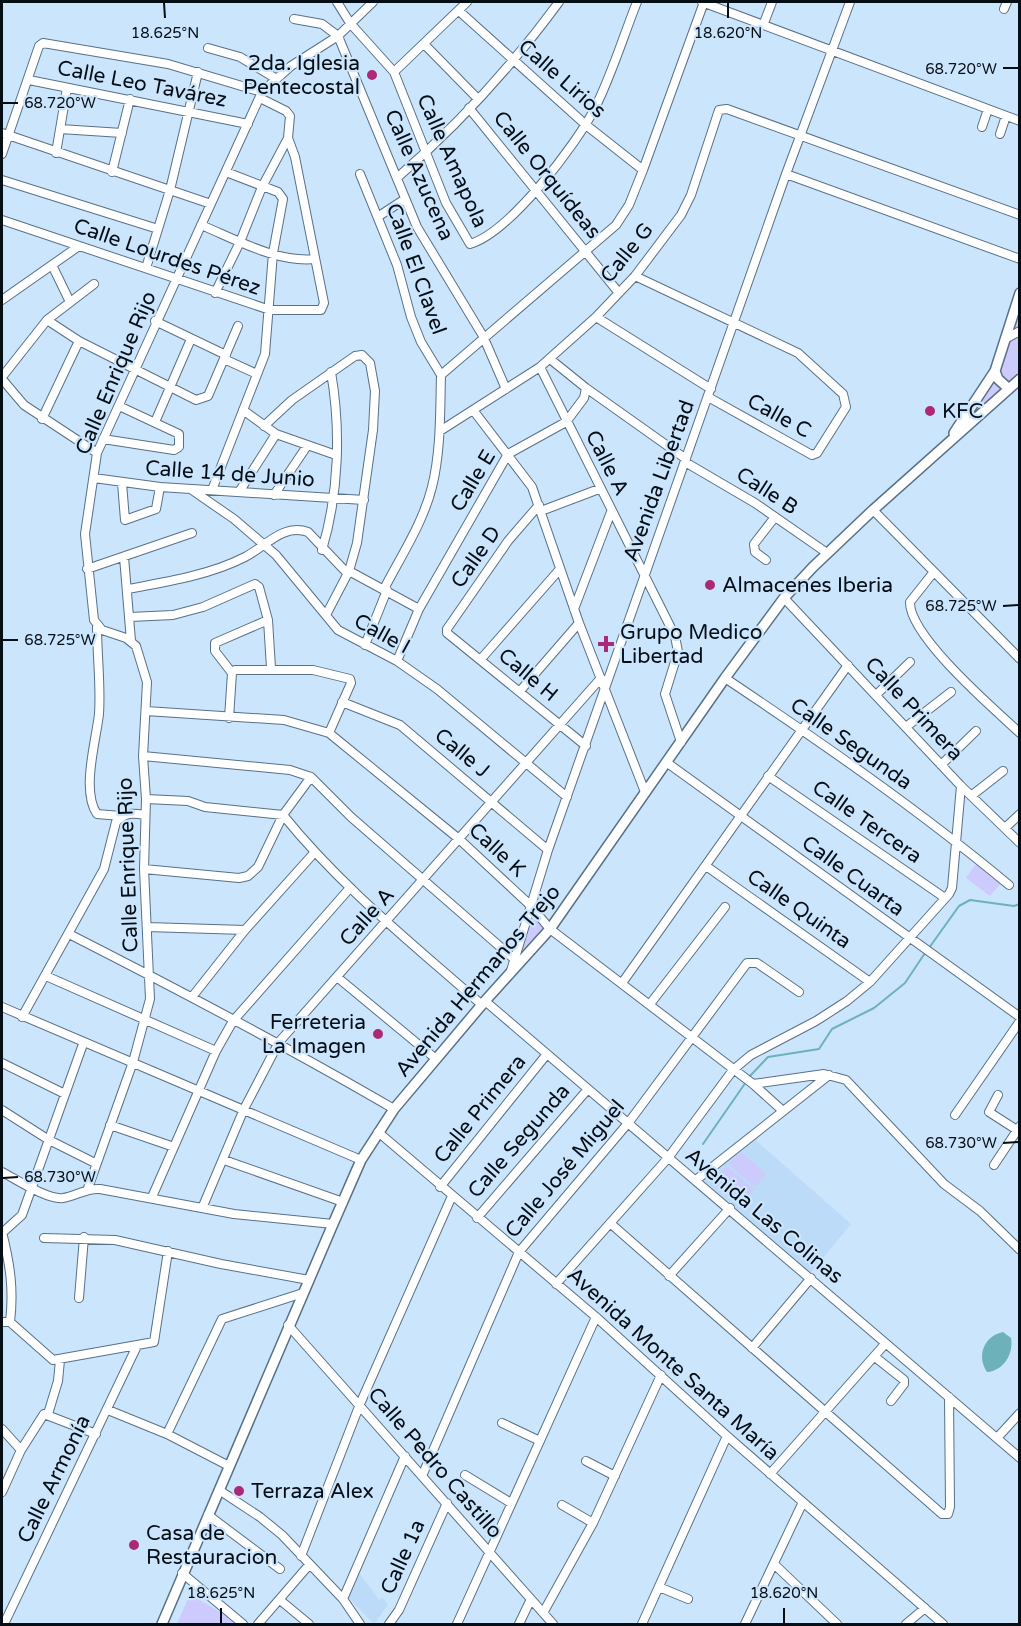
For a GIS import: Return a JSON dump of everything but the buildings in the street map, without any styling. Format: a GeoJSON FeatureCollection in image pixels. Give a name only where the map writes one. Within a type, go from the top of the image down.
{"type":"FeatureCollection","features":[{"type":"Feature","properties":{"kind":"main road","name":"Avenida Hermanos Trejo"},"geometry":{"type":"LineString","coordinates":[[948,443],[995,371],[1019,298]]}},
{"type":"Feature","properties":{"kind":"main road"},"geometry":{"type":"LineString","coordinates":[[995,371],[998,379],[1009,389]]}},
{"type":"Feature","properties":{"kind":"main road","name":"Avenida Hermanos Trejo"},"geometry":{"type":"LineString","coordinates":[[162,1624],[288,1325],[362,1160],[378,1132],[394,1109],[483,1003],[550,929],[725,678],[784,598],[873,510],[1020,379]]}},
{"type":"Feature","properties":{"kind":"street","name":"Calle Amapola"},"geometry":{"type":"LineString","coordinates":[[337,2],[350,23],[394,72],[446,203],[470,244],[506,222],[586,125],[637,2]]}},
{"type":"Feature","properties":{"kind":"street","name":"Calle Enrique Rijo"},"geometry":{"type":"LineString","coordinates":[[145,815],[97,814],[92,807],[90,766],[99,713],[97,626],[94,620],[87,569],[85,534],[97,453],[135,371],[155,321],[261,95],[275,78],[339,36],[373,2]]}},
{"type":"Feature","properties":{"kind":"street"},"geometry":{"type":"LineString","coordinates":[[394,72],[425,45],[467,2]]}},
{"type":"Feature","properties":{"kind":"street"},"geometry":{"type":"LineString","coordinates":[[398,177],[425,153],[514,62],[558,2]]}},
{"type":"Feature","properties":{"kind":"street"},"geometry":{"type":"LineString","coordinates":[[365,645],[386,589],[419,523],[432,487],[440,431],[441,375],[483,336],[616,225],[644,170],[703,2],[1020,121]]}},
{"type":"Feature","properties":{"kind":"street"},"geometry":{"type":"LineString","coordinates":[[764,23],[772,2]]}},
{"type":"Feature","properties":{"kind":"street","name":"Avenida Libertad"},"geometry":{"type":"LineString","coordinates":[[510,975],[513,958],[548,850],[786,174],[850,2]]}},
{"type":"Feature","properties":{"kind":"street","name":"Calle Lirios"},"geometry":{"type":"LineString","coordinates":[[459,11],[586,125],[644,170]]}},
{"type":"Feature","properties":{"kind":"street"},"geometry":{"type":"LineString","coordinates":[[294,19],[322,24],[339,36]]}},
{"type":"Feature","properties":{"kind":"street","name":"Calle Azucena"},"geometry":{"type":"LineString","coordinates":[[339,36],[417,227],[483,336],[506,390]]}},
{"type":"Feature","properties":{"kind":"street"},"geometry":{"type":"LineString","coordinates":[[2,154],[5,134],[29,80],[39,46],[43,43],[168,63],[261,95],[286,111],[290,116],[288,138],[262,187],[240,242],[215,293]]}},
{"type":"Feature","properties":{"kind":"street"},"geometry":{"type":"LineString","coordinates":[[425,45],[478,99]]}},
{"type":"Feature","properties":{"kind":"street"},"geometry":{"type":"LineString","coordinates":[[208,48],[240,57],[275,78]]}},
{"type":"Feature","properties":{"kind":"street"},"geometry":{"type":"LineString","coordinates":[[146,267],[170,190],[198,72]]}},
{"type":"Feature","properties":{"kind":"street","name":"Calle Leo Tavárez"},"geometry":{"type":"LineString","coordinates":[[29,80],[248,124]]}},
{"type":"Feature","properties":{"kind":"street"},"geometry":{"type":"LineString","coordinates":[[56,153],[67,88]]}},
{"type":"Feature","properties":{"kind":"street"},"geometry":{"type":"LineString","coordinates":[[112,172],[130,99]]}},
{"type":"Feature","properties":{"kind":"street","name":"Calle Orquídeas"},"geometry":{"type":"LineString","coordinates":[[470,108],[619,293]]}},
{"type":"Feature","properties":{"kind":"street","name":"Calle G"},"geometry":{"type":"LineString","coordinates":[[440,431],[540,367],[596,317],[635,276],[681,215],[691,195],[719,110],[727,109],[801,138]]}},
{"type":"Feature","properties":{"kind":"street"},"geometry":{"type":"LineString","coordinates":[[982,127],[988,109]]}},
{"type":"Feature","properties":{"kind":"street"},"geometry":{"type":"LineString","coordinates":[[1000,135],[1006,116]]}},
{"type":"Feature","properties":{"kind":"street"},"geometry":{"type":"LineString","coordinates":[[60,129],[122,134]]}},
{"type":"Feature","properties":{"kind":"street"},"geometry":{"type":"LineString","coordinates":[[5,134],[211,204]]}},
{"type":"Feature","properties":{"kind":"street"},"geometry":{"type":"LineString","coordinates":[[201,225],[273,253],[303,260],[315,259],[296,157],[288,138]]}},
{"type":"Feature","properties":{"kind":"street"},"geometry":{"type":"LineString","coordinates":[[801,138],[1020,215]]}},
{"type":"Feature","properties":{"kind":"street"},"geometry":{"type":"LineString","coordinates":[[212,490],[265,354],[273,253],[283,199],[278,192],[226,172]]}},
{"type":"Feature","properties":{"kind":"street","name":"Calle El Clavel"},"geometry":{"type":"LineString","coordinates":[[360,174],[379,216],[421,342],[441,375]]}},
{"type":"Feature","properties":{"kind":"street"},"geometry":{"type":"LineString","coordinates":[[786,174],[1020,260]]}},
{"type":"Feature","properties":{"kind":"street"},"geometry":{"type":"LineString","coordinates":[[2,180],[159,229]]}},
{"type":"Feature","properties":{"kind":"street"},"geometry":{"type":"LineString","coordinates":[[379,216],[405,199]]}},
{"type":"Feature","properties":{"kind":"street","name":"Calle Lourdes Pérez"},"geometry":{"type":"LineString","coordinates":[[2,220],[270,310],[324,308],[315,259]]}},
{"type":"Feature","properties":{"kind":"street"},"geometry":{"type":"LineString","coordinates":[[2,300],[79,246]]}},
{"type":"Feature","properties":{"kind":"street"},"geometry":{"type":"LineString","coordinates":[[52,265],[70,302]]}},
{"type":"Feature","properties":{"kind":"street"},"geometry":{"type":"LineString","coordinates":[[635,276],[734,323]]}},
{"type":"Feature","properties":{"kind":"street"},"geometry":{"type":"LineString","coordinates":[[94,284],[47,320],[2,378],[24,405],[42,419],[97,453]]}},
{"type":"Feature","properties":{"kind":"street","name":"Calle C"},"geometry":{"type":"LineString","coordinates":[[596,317],[710,393],[812,455],[817,453],[846,407],[843,394],[798,352],[734,323]]}},
{"type":"Feature","properties":{"kind":"street"},"geometry":{"type":"LineString","coordinates":[[47,320],[79,341],[135,371],[202,400],[208,396],[238,326]]}},
{"type":"Feature","properties":{"kind":"street"},"geometry":{"type":"LineString","coordinates":[[155,321],[257,374]]}},
{"type":"Feature","properties":{"kind":"street"},"geometry":{"type":"LineString","coordinates":[[1004,339],[1020,331]]}},
{"type":"Feature","properties":{"kind":"street"},"geometry":{"type":"LineString","coordinates":[[155,422],[191,339]]}},
{"type":"Feature","properties":{"kind":"street"},"geometry":{"type":"LineString","coordinates":[[42,419],[79,341]]}},
{"type":"Feature","properties":{"kind":"street"},"geometry":{"type":"LineString","coordinates":[[264,426],[292,400],[355,356],[362,355],[370,363],[375,391],[373,430],[364,500],[349,572],[326,615]]}},
{"type":"Feature","properties":{"kind":"street"},"geometry":{"type":"LineString","coordinates":[[550,359],[586,388]]}},
{"type":"Feature","properties":{"kind":"street","name":"Calle A"},"geometry":{"type":"LineString","coordinates":[[540,367],[678,646],[677,661],[665,694],[681,742]]}},
{"type":"Feature","properties":{"kind":"street"},"geometry":{"type":"LineString","coordinates":[[322,550],[334,500],[337,420],[331,372]]}},
{"type":"Feature","properties":{"kind":"street","name":"Calle E"},"geometry":{"type":"LineString","coordinates":[[397,661],[419,609],[508,454],[566,422],[584,398],[586,388]]}},
{"type":"Feature","properties":{"kind":"street","name":"Calle B"},"geometry":{"type":"LineString","coordinates":[[586,388],[686,461],[827,553]]}},
{"type":"Feature","properties":{"kind":"street"},"geometry":{"type":"LineString","coordinates":[[103,439],[141,446],[177,449],[179,434],[119,406]]}},
{"type":"Feature","properties":{"kind":"street"},"geometry":{"type":"LineString","coordinates":[[243,410],[276,434],[336,455]]}},
{"type":"Feature","properties":{"kind":"street"},"geometry":{"type":"LineString","coordinates":[[473,411],[532,487],[579,623],[645,792]]}},
{"type":"Feature","properties":{"kind":"street"},"geometry":{"type":"LineString","coordinates":[[239,492],[276,434]]}},
{"type":"Feature","properties":{"kind":"street"},"geometry":{"type":"LineString","coordinates":[[274,495],[307,446]]}},
{"type":"Feature","properties":{"kind":"street","name":"Calle 14 de Junio"},"geometry":{"type":"LineString","coordinates":[[94,478],[160,488],[364,500]]}},
{"type":"Feature","properties":{"kind":"street"},"geometry":{"type":"LineString","coordinates":[[122,483],[125,520],[156,509],[160,488]]}},
{"type":"Feature","properties":{"kind":"street"},"geometry":{"type":"LineString","coordinates":[[540,508],[599,489]]}},
{"type":"Feature","properties":{"kind":"street","name":"Calle I"},"geometry":{"type":"LineString","coordinates":[[192,490],[276,555],[338,630],[397,661],[437,689],[567,797]]}},
{"type":"Feature","properties":{"kind":"street","name":"Calle D"},"geometry":{"type":"LineString","coordinates":[[447,633],[508,541],[540,508]]}},
{"type":"Feature","properties":{"kind":"street"},"geometry":{"type":"LineString","coordinates":[[873,510],[1020,659]]}},
{"type":"Feature","properties":{"kind":"street"},"geometry":{"type":"LineString","coordinates":[[574,609],[611,512]]}},
{"type":"Feature","properties":{"kind":"street"},"geometry":{"type":"LineString","coordinates":[[766,560],[753,550],[754,544],[775,517]]}},
{"type":"Feature","properties":{"kind":"street"},"geometry":{"type":"LineString","coordinates":[[128,589],[208,570],[245,557],[278,535],[306,531],[322,550],[349,572],[386,589],[419,609]]}},
{"type":"Feature","properties":{"kind":"street"},"geometry":{"type":"LineString","coordinates":[[87,569],[192,533]]}},
{"type":"Feature","properties":{"kind":"street"},"geometry":{"type":"LineString","coordinates":[[97,626],[131,641],[124,557]]}},
{"type":"Feature","properties":{"kind":"street"},"geometry":{"type":"LineString","coordinates":[[481,658],[560,569]]}},
{"type":"Feature","properties":{"kind":"street"},"geometry":{"type":"LineString","coordinates":[[933,573],[910,602],[915,616],[945,661],[1020,733]]}},
{"type":"Feature","properties":{"kind":"street"},"geometry":{"type":"LineString","coordinates":[[130,617],[173,615],[203,607],[255,585],[259,587],[268,620],[271,668]]}},
{"type":"Feature","properties":{"kind":"street","name":"Calle Primera"},"geometry":{"type":"LineString","coordinates":[[784,598],[960,786],[1020,843]]}},
{"type":"Feature","properties":{"kind":"street"},"geometry":{"type":"LineString","coordinates":[[229,718],[232,673],[215,651],[214,643],[268,620]]}},
{"type":"Feature","properties":{"kind":"street"},"geometry":{"type":"LineString","coordinates":[[520,691],[579,623]]}},
{"type":"Feature","properties":{"kind":"street","name":"Calle H"},"geometry":{"type":"LineString","coordinates":[[447,633],[481,658],[586,746]]}},
{"type":"Feature","properties":{"kind":"street","name":"Calle Enrique Rijo"},"geometry":{"type":"LineString","coordinates":[[88,1188],[95,1163],[133,1062],[150,999],[144,869],[146,799],[142,756],[147,682],[142,660],[131,641]]}},
{"type":"Feature","properties":{"kind":"street"},"geometry":{"type":"LineString","coordinates":[[876,694],[910,662]]}},
{"type":"Feature","properties":{"kind":"street"},"geometry":{"type":"LineString","coordinates":[[622,983],[848,665]]}},
{"type":"Feature","properties":{"kind":"street"},"geometry":{"type":"LineString","coordinates":[[232,673],[238,669],[271,668],[313,670],[348,677],[351,683],[329,733]]}},
{"type":"Feature","properties":{"kind":"street","name":"Calle A"},"geometry":{"type":"LineString","coordinates":[[203,1206],[244,1109],[279,1042],[601,678]]}},
{"type":"Feature","properties":{"kind":"street","name":"Calle Segunda"},"geometry":{"type":"LineString","coordinates":[[725,678],[802,730],[955,840]]}},
{"type":"Feature","properties":{"kind":"street"},"geometry":{"type":"LineString","coordinates":[[906,727],[951,692]]}},
{"type":"Feature","properties":{"kind":"street","name":"Calle J"},"geometry":{"type":"LineString","coordinates":[[342,702],[400,725],[548,850]]}},
{"type":"Feature","properties":{"kind":"street","name":"Calle K"},"geometry":{"type":"LineString","coordinates":[[146,711],[284,720],[329,733],[459,839],[530,905],[550,929],[749,1081],[783,1111]]}},
{"type":"Feature","properties":{"kind":"street"},"geometry":{"type":"LineString","coordinates":[[941,765],[976,731]]}},
{"type":"Feature","properties":{"kind":"street"},"geometry":{"type":"LineString","coordinates":[[142,756],[290,770],[311,777],[351,817],[513,958]]}},
{"type":"Feature","properties":{"kind":"street","name":"Calle Cuarta"},"geometry":{"type":"LineString","coordinates":[[666,762],[1020,1019]]}},
{"type":"Feature","properties":{"kind":"street"},"geometry":{"type":"LineString","coordinates":[[971,796],[1003,771]]}},
{"type":"Feature","properties":{"kind":"street","name":"Calle Tercera"},"geometry":{"type":"LineString","coordinates":[[768,776],[945,898]]}},
{"type":"Feature","properties":{"kind":"street"},"geometry":{"type":"LineString","coordinates":[[144,869],[239,878],[249,876],[258,867],[283,815],[311,777]]}},
{"type":"Feature","properties":{"kind":"street"},"geometry":{"type":"LineString","coordinates":[[556,1284],[668,1158],[733,1070],[751,1054],[824,1016],[870,982],[945,898],[952,888],[960,786]]}},
{"type":"Feature","properties":{"kind":"street"},"geometry":{"type":"LineString","coordinates":[[146,799],[188,801],[205,807],[283,815]]}},
{"type":"Feature","properties":{"kind":"street"},"geometry":{"type":"LineString","coordinates":[[1005,828],[1020,814]]}},
{"type":"Feature","properties":{"kind":"street","name":"Avenida Las Colinas"},"geometry":{"type":"LineString","coordinates":[[283,815],[314,853],[349,889],[483,1003],[629,1122],[668,1158],[730,1208],[885,1344],[1020,1458]]}},
{"type":"Feature","properties":{"kind":"street"},"geometry":{"type":"LineString","coordinates":[[22,1017],[104,869],[116,822],[121,816]]}},
{"type":"Feature","properties":{"kind":"street"},"geometry":{"type":"LineString","coordinates":[[955,840],[1009,885]]}},
{"type":"Feature","properties":{"kind":"street"},"geometry":{"type":"LineString","coordinates":[[192,997],[245,930],[314,853]]}},
{"type":"Feature","properties":{"kind":"street","name":"Calle Quinta"},"geometry":{"type":"LineString","coordinates":[[706,866],[870,982]]}},
{"type":"Feature","properties":{"kind":"street"},"geometry":{"type":"LineString","coordinates":[[152,1197],[216,1052],[233,1021],[349,889]]}},
{"type":"Feature","properties":{"kind":"street"},"geometry":{"type":"LineString","coordinates":[[650,1004],[725,908]]}},
{"type":"Feature","properties":{"kind":"street"},"geometry":{"type":"LineString","coordinates":[[147,927],[245,930]]}},
{"type":"Feature","properties":{"kind":"street"},"geometry":{"type":"LineString","coordinates":[[69,934],[192,997],[233,1021],[279,1042],[394,1109]]}},
{"type":"Feature","properties":{"kind":"street","name":"Calle José Miguel"},"geometry":{"type":"LineString","coordinates":[[422,1476],[519,1252],[629,1122],[747,963],[757,963],[799,992]]}},
{"type":"Feature","properties":{"kind":"street"},"geometry":{"type":"LineString","coordinates":[[46,976],[216,1052]]}},
{"type":"Feature","properties":{"kind":"street"},"geometry":{"type":"LineString","coordinates":[[337,977],[436,1059]]}},
{"type":"Feature","properties":{"kind":"street"},"geometry":{"type":"LineString","coordinates":[[2,1007],[83,1044],[133,1062],[362,1160]]}},
{"type":"Feature","properties":{"kind":"street"},"geometry":{"type":"LineString","coordinates":[[955,1115],[1020,1019]]}},
{"type":"Feature","properties":{"kind":"street"},"geometry":{"type":"LineString","coordinates":[[10,1322],[13,1297],[11,1270],[2,1233],[22,1215],[83,1044]]}},
{"type":"Feature","properties":{"kind":"street","name":"Calle Primera"},"geometry":{"type":"LineString","coordinates":[[440,1187],[547,1054]]}},
{"type":"Feature","properties":{"kind":"street"},"geometry":{"type":"LineString","coordinates":[[2,1063],[65,1094]]}},
{"type":"Feature","properties":{"kind":"street"},"geometry":{"type":"LineString","coordinates":[[696,1180],[830,1075]]}},
{"type":"Feature","properties":{"kind":"street"},"geometry":{"type":"LineString","coordinates":[[749,1081],[830,1075],[846,1080],[944,1184],[980,1211],[1020,1250]]}},
{"type":"Feature","properties":{"kind":"street","name":"Calle Segunda"},"geometry":{"type":"LineString","coordinates":[[477,1218],[588,1089]]}},
{"type":"Feature","properties":{"kind":"street"},"geometry":{"type":"LineString","coordinates":[[994,1165],[1018,1128],[989,1112],[998,1095]]}},
{"type":"Feature","properties":{"kind":"street"},"geometry":{"type":"LineString","coordinates":[[2,1110],[49,1140],[95,1163]]}},
{"type":"Feature","properties":{"kind":"street"},"geometry":{"type":"LineString","coordinates":[[110,1125],[174,1148]]}},
{"type":"Feature","properties":{"kind":"street","name":"Avenida Monte Santa María"},"geometry":{"type":"LineString","coordinates":[[378,1132],[440,1187],[596,1317],[727,1436],[943,1624]]}},
{"type":"Feature","properties":{"kind":"street"},"geometry":{"type":"LineString","coordinates":[[224,1160],[343,1202]]}},
{"type":"Feature","properties":{"kind":"street"},"geometry":{"type":"LineString","coordinates":[[2,1172],[33,1188],[61,1198],[88,1188],[152,1197],[275,1220],[333,1224]]}},
{"type":"Feature","properties":{"kind":"street"},"geometry":{"type":"LineString","coordinates":[[301,1556],[360,1404],[452,1197]]}},
{"type":"Feature","properties":{"kind":"street"},"geometry":{"type":"LineString","coordinates":[[669,1276],[730,1208]]}},
{"type":"Feature","properties":{"kind":"street"},"geometry":{"type":"LineString","coordinates":[[610,1223],[942,1514],[948,1514],[949,1397]]}},
{"type":"Feature","properties":{"kind":"street"},"geometry":{"type":"LineString","coordinates":[[44,1238],[84,1237],[115,1240],[309,1280]]}},
{"type":"Feature","properties":{"kind":"street"},"geometry":{"type":"LineString","coordinates":[[79,1298],[84,1237]]}},
{"type":"Feature","properties":{"kind":"street"},"geometry":{"type":"LineString","coordinates":[[2,1322],[10,1322],[47,1356],[60,1360],[154,1342],[168,1251]]}},
{"type":"Feature","properties":{"kind":"street"},"geometry":{"type":"LineString","coordinates":[[752,1348],[811,1278]]}},
{"type":"Feature","properties":{"kind":"street"},"geometry":{"type":"LineString","coordinates":[[167,1434],[222,1319],[303,1293]]}},
{"type":"Feature","properties":{"kind":"street"},"geometry":{"type":"LineString","coordinates":[[457,1624],[596,1317]]}},
{"type":"Feature","properties":{"kind":"street","name":"Calle Pedro Castillo"},"geometry":{"type":"LineString","coordinates":[[288,1325],[554,1624]]}},
{"type":"Feature","properties":{"kind":"street"},"geometry":{"type":"LineString","coordinates":[[770,1474],[885,1344]]}},
{"type":"Feature","properties":{"kind":"street","name":"Calle Armonía"},"geometry":{"type":"LineString","coordinates":[[4,1624],[108,1410],[136,1347]]}},
{"type":"Feature","properties":{"kind":"street"},"geometry":{"type":"LineString","coordinates":[[875,1356],[903,1380],[904,1384],[891,1401]]}},
{"type":"Feature","properties":{"kind":"street"},"geometry":{"type":"LineString","coordinates":[[48,1414],[58,1381],[60,1360]]}},
{"type":"Feature","properties":{"kind":"street"},"geometry":{"type":"LineString","coordinates":[[543,1613],[593,1523],[661,1375]]}},
{"type":"Feature","properties":{"kind":"street"},"geometry":{"type":"LineString","coordinates":[[108,1410],[167,1434],[229,1466]]}},
{"type":"Feature","properties":{"kind":"street"},"geometry":{"type":"LineString","coordinates":[[997,1438],[1020,1413]]}},
{"type":"Feature","properties":{"kind":"street"},"geometry":{"type":"LineString","coordinates":[[2,1492],[40,1416],[48,1414],[96,1434]]}},
{"type":"Feature","properties":{"kind":"street"},"geometry":{"type":"LineString","coordinates":[[502,1423],[540,1441]]}},
{"type":"Feature","properties":{"kind":"street"},"geometry":{"type":"LineString","coordinates":[[2,1429],[21,1450]]}},
{"type":"Feature","properties":{"kind":"street"},"geometry":{"type":"LineString","coordinates":[[642,1624],[727,1436]]}},
{"type":"Feature","properties":{"kind":"street"},"geometry":{"type":"LineString","coordinates":[[343,1599],[405,1456]]}},
{"type":"Feature","properties":{"kind":"street"},"geometry":{"type":"LineString","coordinates":[[586,1461],[615,1476]]}},
{"type":"Feature","properties":{"kind":"street"},"geometry":{"type":"LineString","coordinates":[[465,1475],[511,1503]]}},
{"type":"Feature","properties":{"kind":"street"},"geometry":{"type":"LineString","coordinates":[[219,1490],[260,1517],[343,1599],[360,1624]]}},
{"type":"Feature","properties":{"kind":"street"},"geometry":{"type":"LineString","coordinates":[[745,1624],[803,1502]]}},
{"type":"Feature","properties":{"kind":"street","name":"Calle 1a"},"geometry":{"type":"LineString","coordinates":[[389,1624],[399,1610],[447,1503]]}},
{"type":"Feature","properties":{"kind":"street"},"geometry":{"type":"LineString","coordinates":[[561,1505],[593,1523]]}},
{"type":"Feature","properties":{"kind":"street"},"geometry":{"type":"LineString","coordinates":[[208,1515],[280,1569]]}},
{"type":"Feature","properties":{"kind":"street"},"geometry":{"type":"LineString","coordinates":[[774,1564],[837,1624]]}},
{"type":"Feature","properties":{"kind":"street"},"geometry":{"type":"LineString","coordinates":[[258,1624],[309,1565]]}},
{"type":"Feature","properties":{"kind":"street"},"geometry":{"type":"LineString","coordinates":[[182,1573],[243,1624]]}},
{"type":"Feature","properties":{"kind":"street"},"geometry":{"type":"LineString","coordinates":[[659,1587],[688,1599]]}},
{"type":"Feature","properties":{"kind":"street"},"geometry":{"type":"LineString","coordinates":[[519,1624],[531,1599]]}},
{"type":"Feature","properties":{"kind":"street"},"geometry":{"type":"LineString","coordinates":[[279,1600],[309,1624]]}},
{"type":"Feature","properties":{"kind":"street"},"geometry":{"type":"LineString","coordinates":[[906,1624],[925,1608]]}},
{"type":"Feature","properties":{"kind":"shaded area"},"geometry":{"type":"Polygon","coordinates":[[[1019,293],[1019,379],[948,443],[995,371],[1019,293]]]}},
{"type":"Feature","properties":{"kind":"shaded area"},"geometry":{"type":"Polygon","coordinates":[[[976,864],[1001,883],[990,896],[966,878],[976,864]]]}},
{"type":"Feature","properties":{"kind":"shaded area"},"geometry":{"type":"Polygon","coordinates":[[[530,905],[550,929],[510,975],[530,905]]]}},
{"type":"Feature","properties":{"kind":"shaded area"},"geometry":{"type":"Polygon","coordinates":[[[751,1136],[851,1224],[808,1276],[696,1180],[751,1136]]]}},
{"type":"Feature","properties":{"kind":"shaded area"},"geometry":{"type":"Polygon","coordinates":[[[741,1152],[766,1174],[755,1187],[728,1164],[741,1152]]]}},
{"type":"Feature","properties":{"kind":"shaded area"},"geometry":{"type":"Polygon","coordinates":[[[726,1166],[754,1189],[740,1204],[713,1182],[726,1166]]]}},
{"type":"Feature","properties":{"kind":"shaded area"},"geometry":{"type":"Polygon","coordinates":[[[1003,1332],[1011,1338],[1009,1356],[998,1369],[987,1372],[982,1360],[984,1348],[991,1338],[1003,1332]]]}},
{"type":"Feature","properties":{"kind":"shaded area"},"geometry":{"type":"Polygon","coordinates":[[[360,1574],[379,1600],[383,1598],[388,1605],[374,1624],[345,1594],[360,1574]]]}},
{"type":"Feature","properties":{"kind":"shaded area"},"geometry":{"type":"Polygon","coordinates":[[[190,1594],[223,1614],[234,1624],[177,1624],[190,1594]]]}},
{"type":"Feature","properties":{"kind":"waterway"},"geometry":{"type":"LineString","coordinates":[[929,948],[959,906],[970,900],[1014,906],[1020,904]]}},
{"type":"Feature","properties":{"kind":"waterway"},"geometry":{"type":"LineString","coordinates":[[749,1077],[768,1057],[819,1049],[832,1029],[874,1008],[905,983],[925,953]]}},
{"type":"Feature","properties":{"kind":"waterway"},"geometry":{"type":"LineString","coordinates":[[703,1144],[746,1082]]}},
{"type":"Feature","properties":{"kind":"place","name":"2da. Iglesia Pentecostal"},"geometry":{"type":"Point","coordinates":[372,75]}},
{"type":"Feature","properties":{"kind":"place","name":"KFC"},"geometry":{"type":"Point","coordinates":[930,411]}},
{"type":"Feature","properties":{"kind":"place","name":"Almacenes Iberia"},"geometry":{"type":"Point","coordinates":[710,585]}},
{"type":"Feature","properties":{"kind":"place","name":"Grupo Medico Libertad"},"geometry":{"type":"Point","coordinates":[606,644]}},
{"type":"Feature","properties":{"kind":"place","name":"Ferreteria La Imagen"},"geometry":{"type":"Point","coordinates":[378,1034]}},
{"type":"Feature","properties":{"kind":"place","name":"Terraza Alex"},"geometry":{"type":"Point","coordinates":[239,1491]}},
{"type":"Feature","properties":{"kind":"place","name":"Casa de Restauracion"},"geometry":{"type":"Point","coordinates":[134,1545]}}]}
